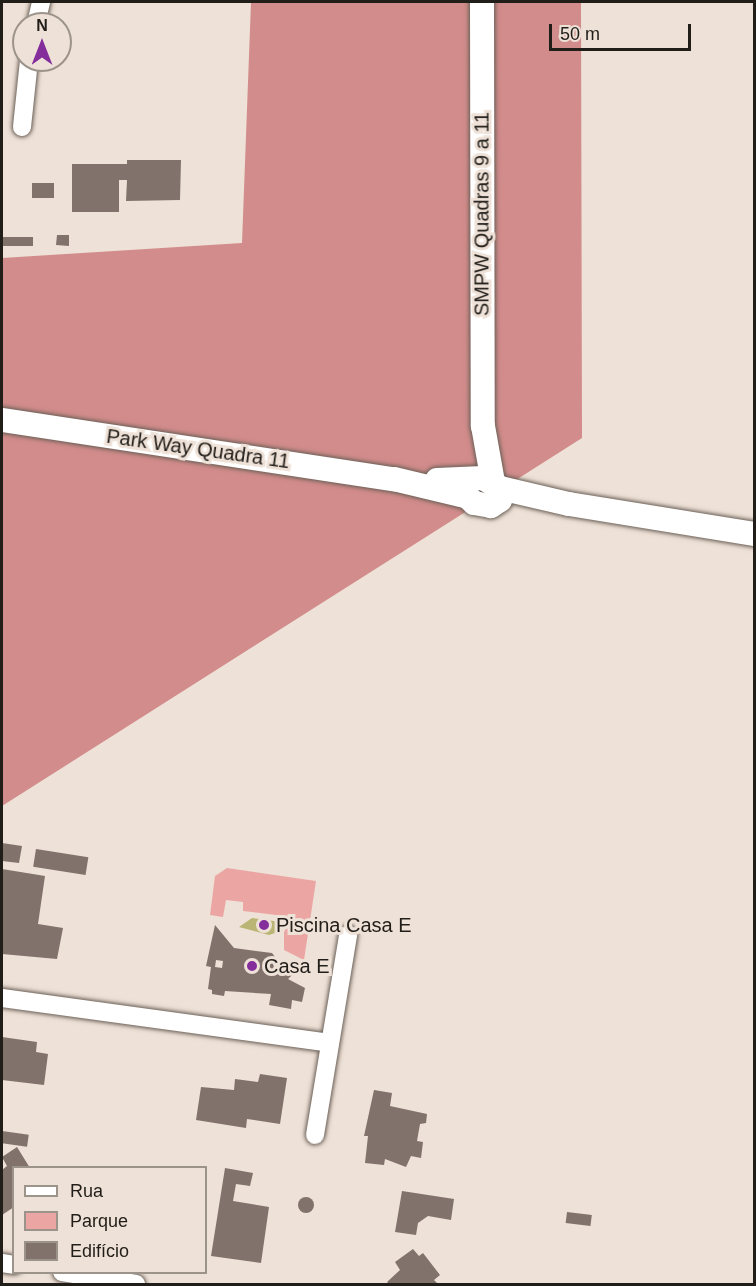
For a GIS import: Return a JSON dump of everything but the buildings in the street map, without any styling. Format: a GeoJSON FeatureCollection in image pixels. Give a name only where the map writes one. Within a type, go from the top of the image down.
{"type":"FeatureCollection","features":[{"type":"Feature","properties":{"kind":"street","name":"SMPW Quadras 9 a 11"},"geometry":{"type":"LineString","coordinates":[[482,2],[482,488]]}},
{"type":"Feature","properties":{"kind":"street"},"geometry":{"type":"LineString","coordinates":[[22,127],[28,72]]}},
{"type":"Feature","properties":{"kind":"street","name":"Park Way Quadra 11"},"geometry":{"type":"LineString","coordinates":[[2,420],[394,479],[482,488],[754,534]]}},
{"type":"Feature","properties":{"kind":"street"},"geometry":{"type":"LineString","coordinates":[[315,1135],[348,935]]}},
{"type":"Feature","properties":{"kind":"street"},"geometry":{"type":"LineString","coordinates":[[2,998],[330,1043]]}},
{"type":"Feature","properties":{"kind":"street"},"geometry":{"type":"LineString","coordinates":[[74,1274],[136,1284]]}},
{"type":"Feature","properties":{"kind":"green space"},"geometry":{"type":"Polygon","coordinates":[[[227,868],[316,881],[304,960],[284,950],[284,932],[292,917],[243,911],[243,902],[226,900],[223,917],[210,915],[215,876],[227,868]]]}},
{"type":"Feature","properties":{"kind":"shaded area"},"geometry":{"type":"Polygon","coordinates":[[[251,2],[581,2],[582,438],[2,806],[2,258],[242,243],[251,2]]]}},
{"type":"Feature","properties":{"kind":"shaded area","name":"Piscina Casa E"},"geometry":{"type":"Polygon","coordinates":[[[252,918],[288,923],[281,931],[269,935],[239,927],[252,918]]]}},
{"type":"Feature","properties":{"kind":"place","name":"Piscina Casa E"},"geometry":{"type":"Point","coordinates":[264,925]}},
{"type":"Feature","properties":{"kind":"place","name":"Casa E"},"geometry":{"type":"Point","coordinates":[252,966]}}]}
